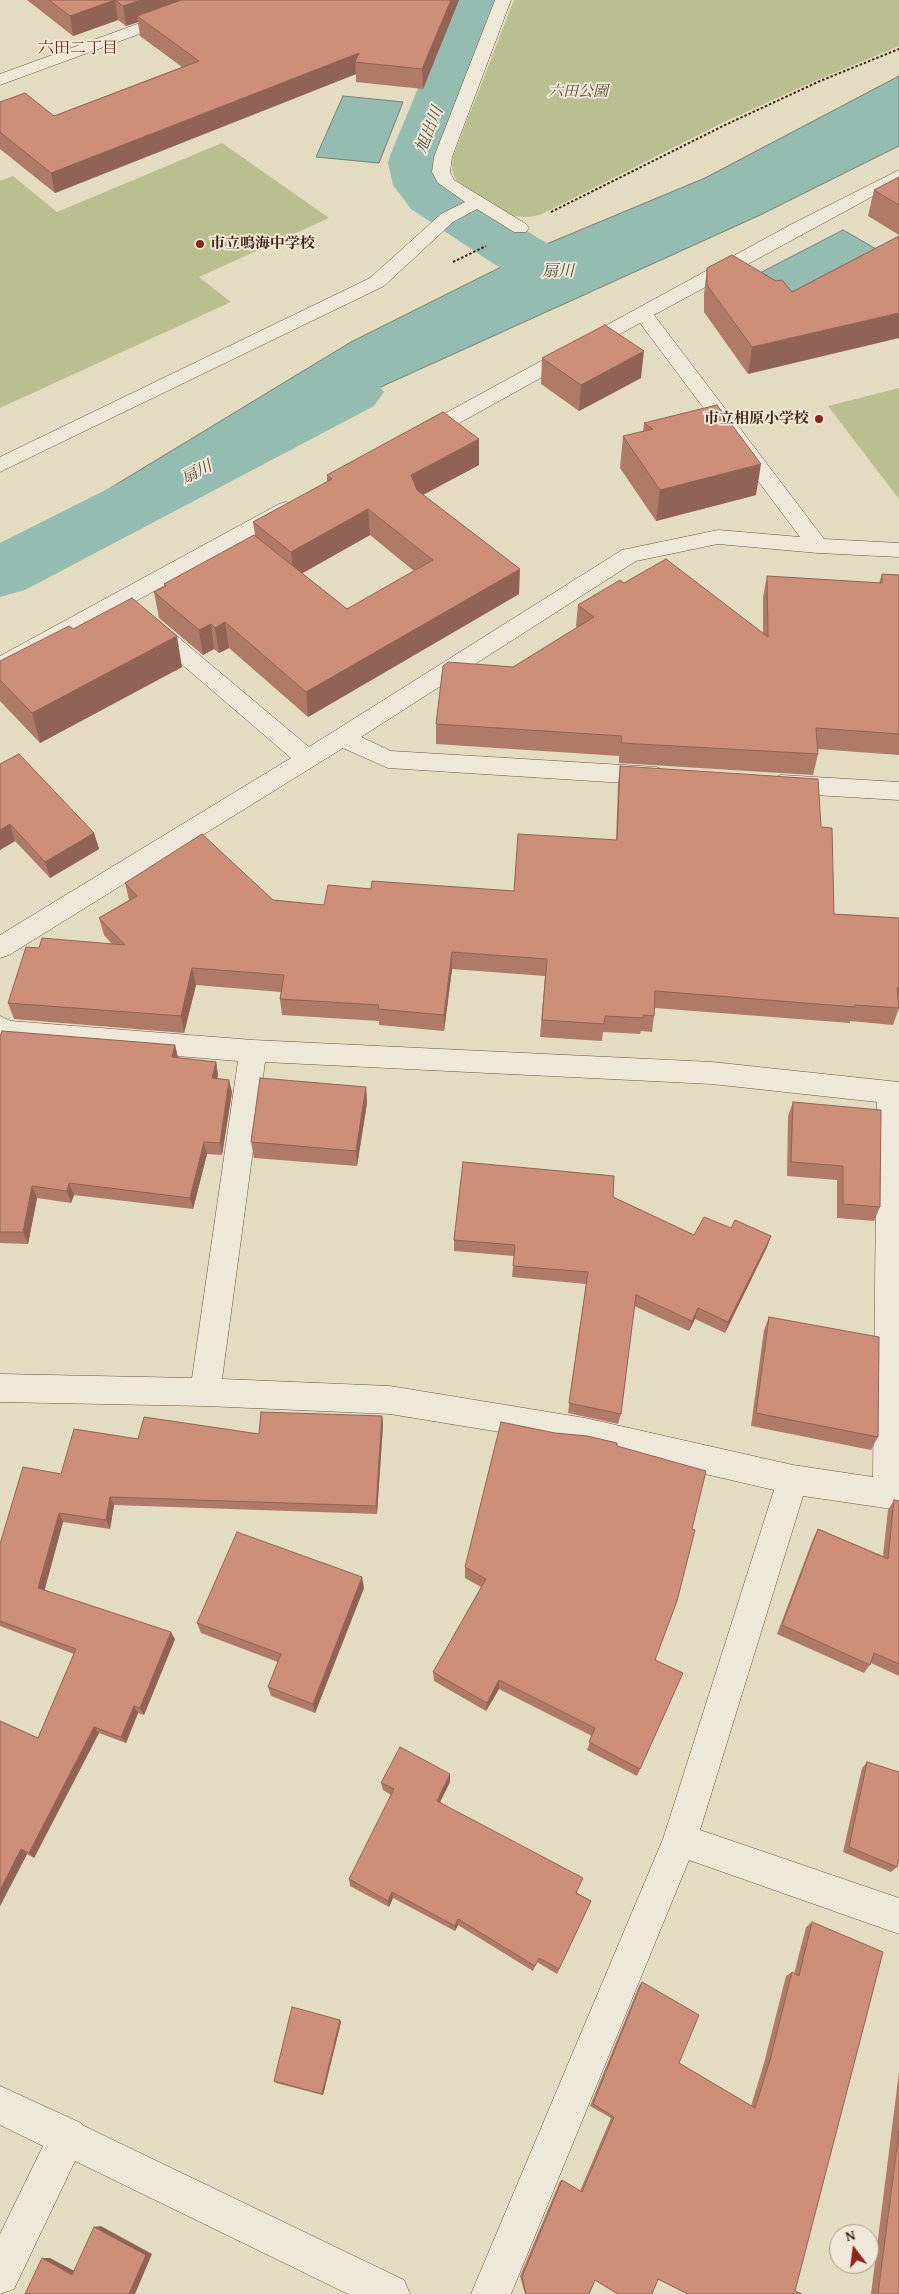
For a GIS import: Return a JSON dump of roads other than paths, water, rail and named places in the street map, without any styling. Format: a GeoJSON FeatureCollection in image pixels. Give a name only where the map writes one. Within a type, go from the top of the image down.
{"type":"FeatureCollection","features":[{"type":"Feature","properties":{"kind":"street"},"geometry":{"type":"LineString","coordinates":[[0,80],[218,0]]}},
{"type":"Feature","properties":{"kind":"street"},"geometry":{"type":"LineString","coordinates":[[503,0],[443,158],[441,172],[447,183],[473,205],[520,228]]}},
{"type":"Feature","properties":{"kind":"street"},"geometry":{"type":"LineString","coordinates":[[400,447],[796,228],[899,175]]}},
{"type":"Feature","properties":{"kind":"street"},"geometry":{"type":"LineString","coordinates":[[0,465],[377,282],[447,218],[473,205]]}},
{"type":"Feature","properties":{"kind":"street"},"geometry":{"type":"LineString","coordinates":[[643,314],[818,546]]}},
{"type":"Feature","properties":{"kind":"street"},"geometry":{"type":"LineString","coordinates":[[0,666],[304,500]]}},
{"type":"Feature","properties":{"kind":"street"},"geometry":{"type":"LineString","coordinates":[[0,948],[308,760],[630,555],[718,537],[818,546],[899,550]]}},
{"type":"Feature","properties":{"kind":"street"},"geometry":{"type":"LineString","coordinates":[[120,600],[308,760]]}},
{"type":"Feature","properties":{"kind":"street"},"geometry":{"type":"LineString","coordinates":[[342,738],[388,758],[683,777]]}},
{"type":"Feature","properties":{"kind":"street"},"geometry":{"type":"LineString","coordinates":[[761,782],[899,791]]}},
{"type":"Feature","properties":{"kind":"street"},"geometry":{"type":"LineString","coordinates":[[0,1027],[7,1031],[253,1051],[712,1073],[895,1092],[894,1494],[793,1480],[585,1432],[390,1400],[205,1392],[0,1388]]}},
{"type":"Feature","properties":{"kind":"street"},"geometry":{"type":"LineString","coordinates":[[205,1392],[253,1051]]}},
{"type":"Feature","properties":{"kind":"street"},"geometry":{"type":"LineString","coordinates":[[492,2294],[680,1840],[793,1480]]}},
{"type":"Feature","properties":{"kind":"street"},"geometry":{"type":"LineString","coordinates":[[680,1840],[899,1916]]}},
{"type":"Feature","properties":{"kind":"street"},"geometry":{"type":"LineString","coordinates":[[0,2104],[390,2294]]}},
{"type":"Feature","properties":{"kind":"street"},"geometry":{"type":"LineString","coordinates":[[0,2275],[68,2136]]}},
{"type":"Feature","properties":{"kind":"water","name":"扇川"},"geometry":{"type":"Polygon","coordinates":[[[899,76],[899,146],[758,216],[138,497],[0,574],[0,549],[92,499],[351,342],[549,243],[705,178],[899,76]]]}},
{"type":"Feature","properties":{"kind":"water"},"geometry":{"type":"Polygon","coordinates":[[[343,96],[403,102],[379,163],[316,157],[343,96]]]}},
{"type":"Feature","properties":{"kind":"water"},"geometry":{"type":"Polygon","coordinates":[[[843,230],[878,250],[790,298],[754,276],[843,230]]]}},
{"type":"Feature","properties":{"kind":"waterway","name":"旭出川"},"geometry":{"type":"LineString","coordinates":[[482,0],[420,153],[417,163],[419,174],[423,185],[432,196],[516,251],[566,278]]}},
{"type":"Feature","properties":{"kind":"waterway","name":"扇川"},"geometry":{"type":"LineString","coordinates":[[0,573],[351,392]]}},
{"type":"Feature","properties":{"kind":"place","name":"市立鳴海中学校"},"geometry":{"type":"Point","coordinates":[200,244]}},
{"type":"Feature","properties":{"kind":"place","name":"市立相原小学校"},"geometry":{"type":"Point","coordinates":[819,419]}},
{"type":"Feature","properties":{"kind":"district","name":"六田二丁目"},"geometry":{"type":"Point","coordinates":[78,49]}},
{"type":"Feature","properties":{"kind":"park label","name":"六田公園"},"geometry":{"type":"Point","coordinates":[578,92]}}]}
